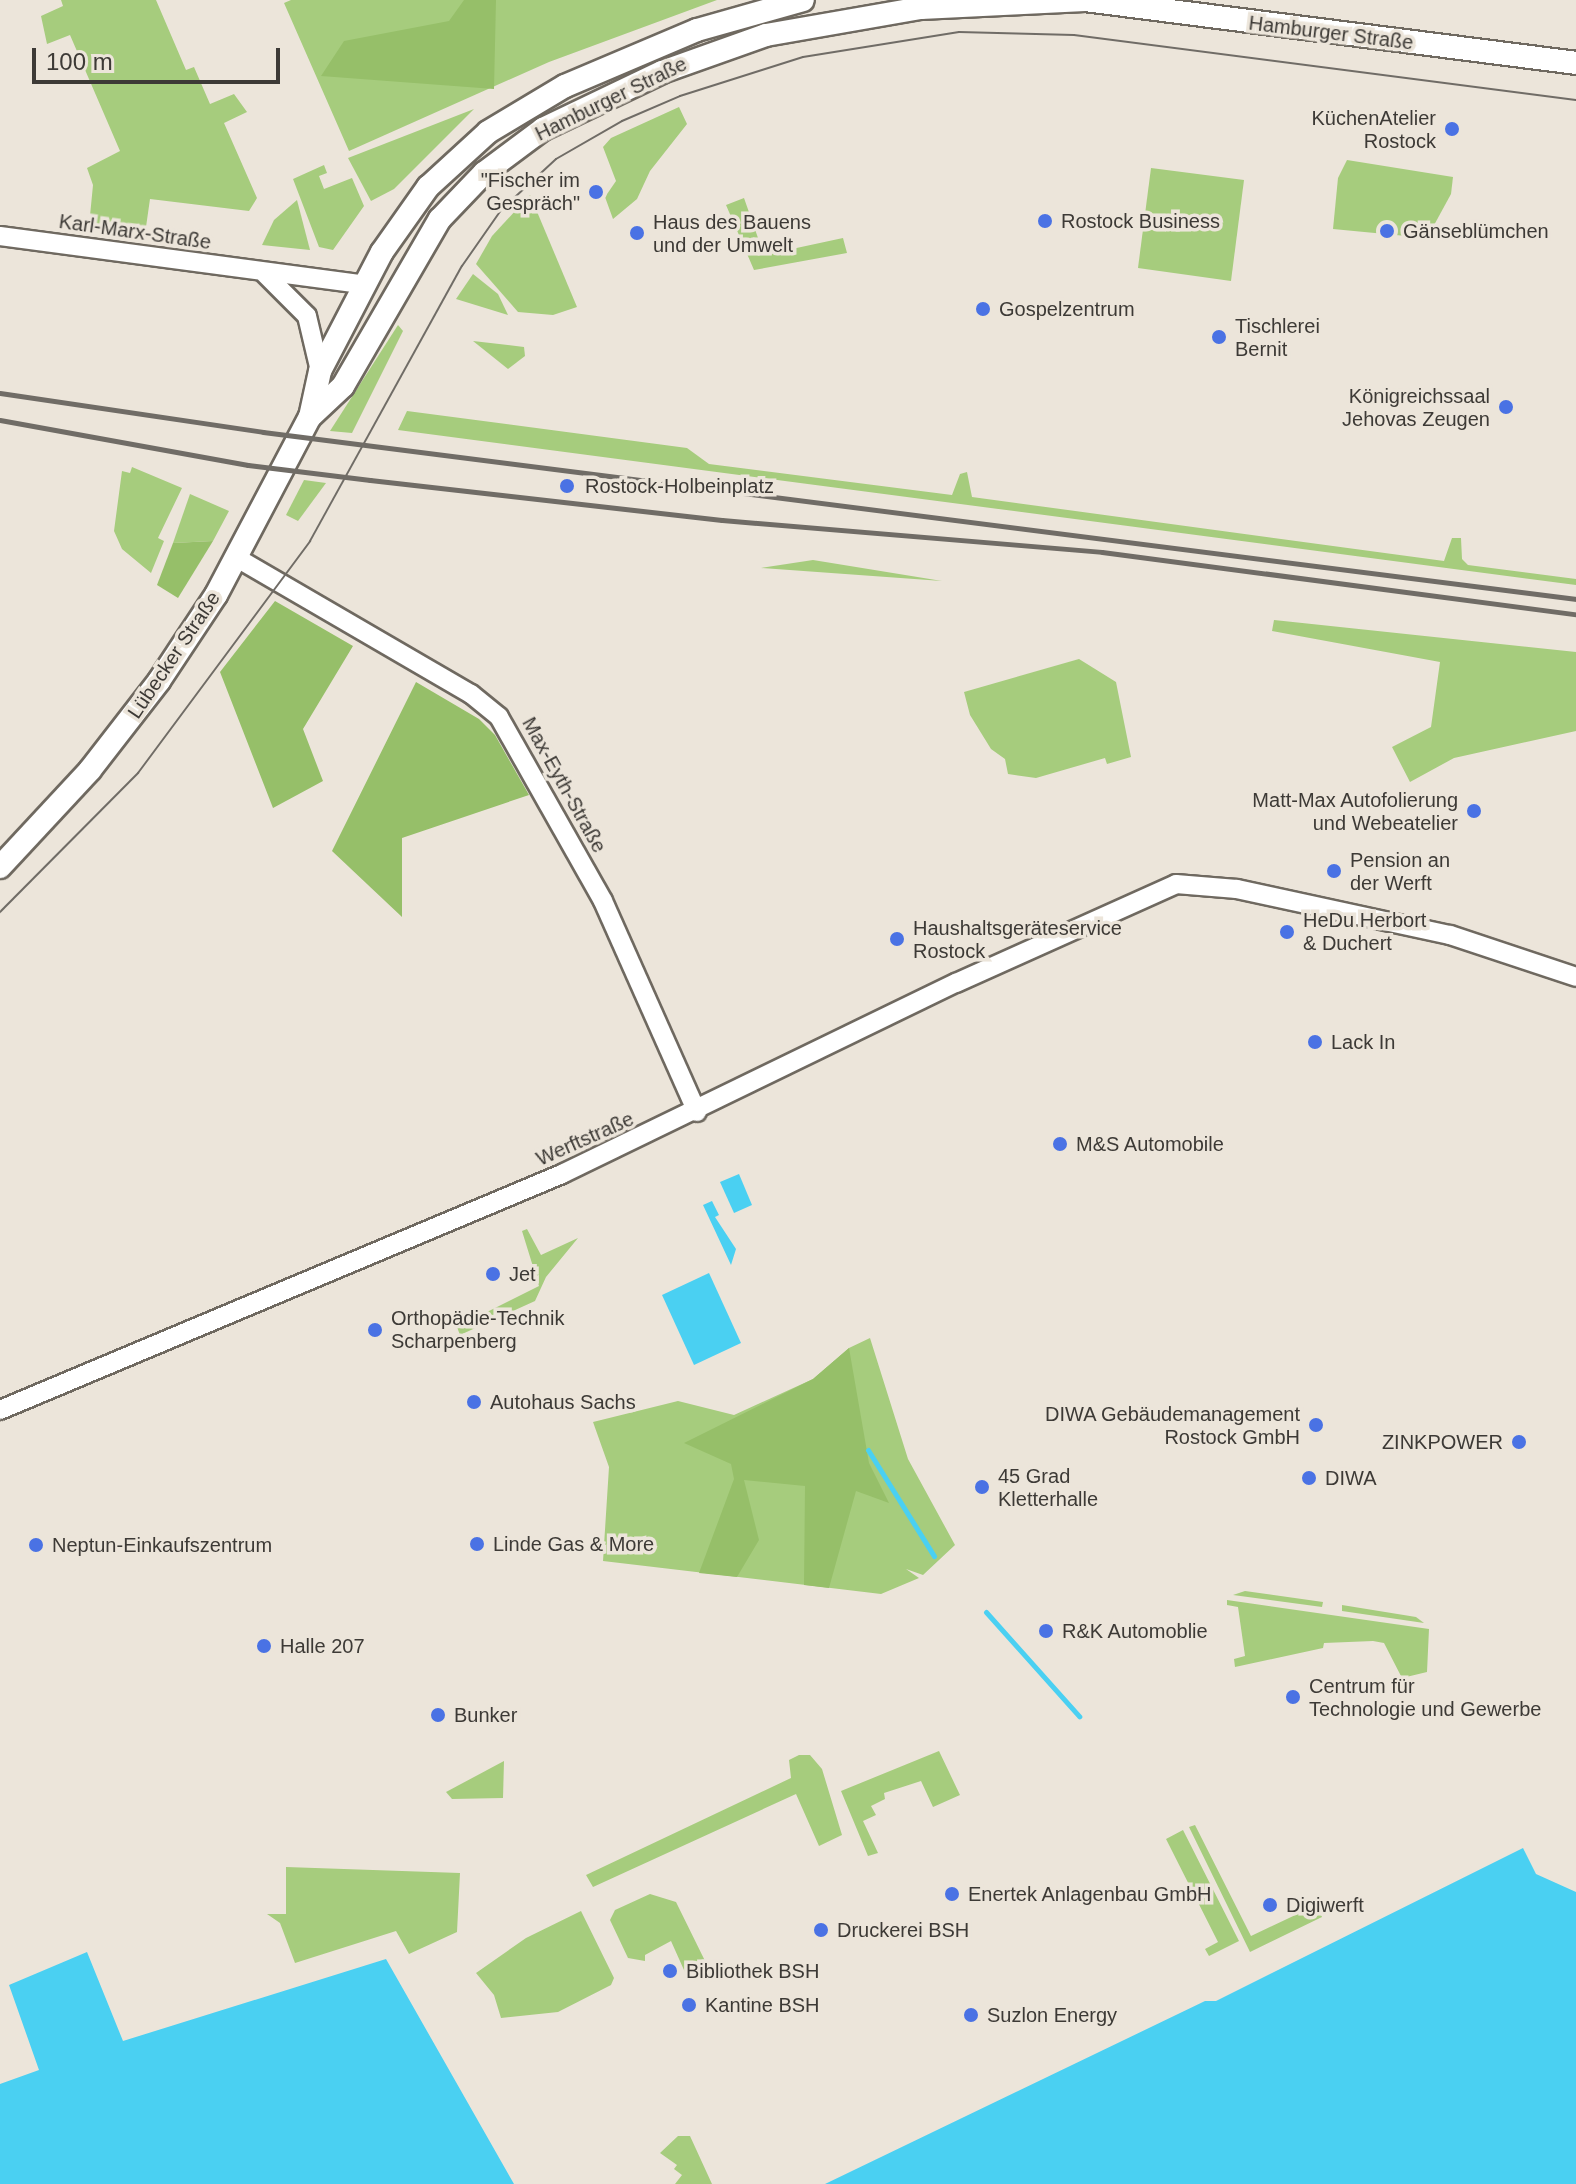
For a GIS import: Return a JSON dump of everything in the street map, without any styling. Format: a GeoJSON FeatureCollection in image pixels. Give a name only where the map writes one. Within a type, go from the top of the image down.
{"type":"FeatureCollection","features":[{"type":"Feature","properties":{"kind":"main road","name":"Hamburger Straße"},"geometry":{"type":"LineString","coordinates":[[365,285],[428,187],[506,119],[655,46],[803,0]]}},
{"type":"Feature","properties":{"kind":"main road","name":"Hamburger Straße"},"geometry":{"type":"LineString","coordinates":[[392,296],[424,239],[456,201],[543,129],[648,78],[728,47],[809,25],[922,4],[1085,0],[1576,63]]}},
{"type":"Feature","properties":{"kind":"main road"},"geometry":{"type":"LineString","coordinates":[[365,285],[392,296]]}},
{"type":"Feature","properties":{"kind":"main road","name":"Lübecker Straße"},"geometry":{"type":"LineString","coordinates":[[0,867],[60,806],[133,715],[237,558],[310,417],[320,371],[365,285]]}},
{"type":"Feature","properties":{"kind":"main road","name":"Lübecker Straße"},"geometry":{"type":"LineString","coordinates":[[310,417],[343,386],[392,296]]}},
{"type":"Feature","properties":{"kind":"street","name":"Karl-Marx-Straße"},"geometry":{"type":"LineString","coordinates":[[0,236],[365,285]]}},
{"type":"Feature","properties":{"kind":"street"},"geometry":{"type":"LineString","coordinates":[[263,272],[307,316],[320,371]]}},
{"type":"Feature","properties":{"kind":"street","name":"Max-Eyth-Straße"},"geometry":{"type":"LineString","coordinates":[[237,558],[471,694],[499,717],[603,901],[697,1112]]}},
{"type":"Feature","properties":{"kind":"street","name":"Werftstraße"},"geometry":{"type":"LineString","coordinates":[[0,1410],[697,1112],[956,983],[1176,884],[1237,889],[1450,935],[1576,977]]}},
{"type":"Feature","properties":{"kind":"green space"},"geometry":{"type":"Polygon","coordinates":[[[61,0],[156,0],[186,70],[194,67],[210,104],[234,94],[247,112],[224,123],[257,198],[249,211],[150,199],[145,234],[89,226],[93,185],[87,168],[120,151],[70,35],[47,44],[41,16],[63,6],[61,0]]]}},
{"type":"Feature","properties":{"kind":"green space"},"geometry":{"type":"Polygon","coordinates":[[[291,0],[717,0],[549,62],[349,151],[284,3],[291,0]]]}},
{"type":"Feature","properties":{"kind":"green space"},"geometry":{"type":"Polygon","coordinates":[[[464,0],[496,0],[494,89],[321,76],[344,41],[449,21],[464,0]]]}},
{"type":"Feature","properties":{"kind":"green space"},"geometry":{"type":"Polygon","coordinates":[[[679,107],[687,124],[650,171],[637,199],[613,219],[605,197],[616,181],[603,147],[611,138],[679,107]]]}},
{"type":"Feature","properties":{"kind":"green space"},"geometry":{"type":"Polygon","coordinates":[[[474,109],[394,189],[371,201],[348,158],[474,109]]]}},
{"type":"Feature","properties":{"kind":"green space"},"geometry":{"type":"Polygon","coordinates":[[[1347,160],[1453,177],[1451,194],[1427,238],[1333,229],[1338,178],[1347,160]]]}},
{"type":"Feature","properties":{"kind":"green space"},"geometry":{"type":"Polygon","coordinates":[[[324,165],[327,173],[319,176],[324,189],[352,178],[364,206],[333,250],[319,247],[293,179],[324,165]]]}},
{"type":"Feature","properties":{"kind":"green space"},"geometry":{"type":"Polygon","coordinates":[[[1151,168],[1244,180],[1231,281],[1138,268],[1151,168]]]}},
{"type":"Feature","properties":{"kind":"green space"},"geometry":{"type":"Polygon","coordinates":[[[530,195],[577,307],[553,315],[518,312],[476,264],[492,236],[530,195]]]}},
{"type":"Feature","properties":{"kind":"green space"},"geometry":{"type":"Polygon","coordinates":[[[744,198],[764,255],[843,238],[847,253],[754,270],[726,205],[744,198]]]}},
{"type":"Feature","properties":{"kind":"green space"},"geometry":{"type":"Polygon","coordinates":[[[297,200],[310,250],[262,245],[274,220],[297,200]]]}},
{"type":"Feature","properties":{"kind":"green space"},"geometry":{"type":"Polygon","coordinates":[[[473,274],[498,294],[508,315],[456,299],[473,274]]]}},
{"type":"Feature","properties":{"kind":"green space"},"geometry":{"type":"Polygon","coordinates":[[[398,325],[403,331],[352,433],[330,431],[398,325]]]}},
{"type":"Feature","properties":{"kind":"green space"},"geometry":{"type":"Polygon","coordinates":[[[473,341],[524,347],[525,356],[508,369],[473,341]]]}},
{"type":"Feature","properties":{"kind":"green space"},"geometry":{"type":"Polygon","coordinates":[[[407,411],[687,448],[709,464],[952,495],[960,474],[967,472],[972,497],[1444,561],[1452,538],[1461,538],[1462,559],[1468,565],[1576,579],[1576,585],[398,430],[407,411]]]}},
{"type":"Feature","properties":{"kind":"green space"},"geometry":{"type":"Polygon","coordinates":[[[132,467],[182,488],[158,538],[164,541],[151,573],[122,549],[114,531],[122,471],[130,473],[132,467]]]}},
{"type":"Feature","properties":{"kind":"green space"},"geometry":{"type":"Polygon","coordinates":[[[304,480],[326,483],[298,521],[286,515],[304,480]]]}},
{"type":"Feature","properties":{"kind":"green space"},"geometry":{"type":"Polygon","coordinates":[[[190,494],[229,511],[213,541],[173,543],[190,494]]]}},
{"type":"Feature","properties":{"kind":"green space"},"geometry":{"type":"Polygon","coordinates":[[[213,541],[178,598],[157,585],[173,543],[213,541]]]}},
{"type":"Feature","properties":{"kind":"green space"},"geometry":{"type":"Polygon","coordinates":[[[813,560],[942,581],[761,568],[813,560]]]}},
{"type":"Feature","properties":{"kind":"green space"},"geometry":{"type":"Polygon","coordinates":[[[275,601],[353,646],[303,729],[323,781],[273,808],[220,672],[275,601]]]}},
{"type":"Feature","properties":{"kind":"green space"},"geometry":{"type":"Polygon","coordinates":[[[1274,620],[1576,652],[1576,731],[1454,758],[1410,782],[1392,747],[1431,727],[1440,662],[1272,631],[1274,620]]]}},
{"type":"Feature","properties":{"kind":"green space"},"geometry":{"type":"Polygon","coordinates":[[[1079,659],[1116,682],[1131,757],[1107,764],[1105,758],[1036,778],[1008,774],[1005,759],[991,749],[970,715],[964,692],[1079,659]]]}},
{"type":"Feature","properties":{"kind":"green space"},"geometry":{"type":"Polygon","coordinates":[[[416,682],[479,719],[495,735],[529,795],[402,838],[402,917],[332,851],[416,682]]]}},
{"type":"Feature","properties":{"kind":"green space"},"geometry":{"type":"Polygon","coordinates":[[[527,1229],[541,1255],[578,1238],[546,1277],[535,1301],[460,1335],[457,1327],[539,1286],[522,1231],[527,1229]]]}},
{"type":"Feature","properties":{"kind":"green space"},"geometry":{"type":"Polygon","coordinates":[[[870,1338],[908,1459],[955,1545],[923,1575],[906,1569],[919,1578],[881,1594],[603,1561],[609,1467],[593,1422],[678,1401],[734,1415],[813,1379],[849,1348],[870,1338]]]}},
{"type":"Feature","properties":{"kind":"green space"},"geometry":{"type":"Polygon","coordinates":[[[849,1348],[869,1463],[889,1503],[856,1491],[829,1588],[804,1585],[805,1486],[744,1480],[759,1540],[737,1577],[699,1573],[734,1479],[731,1464],[684,1443],[813,1379],[849,1348]]]}},
{"type":"Feature","properties":{"kind":"green space"},"geometry":{"type":"Polygon","coordinates":[[[1245,1591],[1323,1602],[1322,1607],[1233,1595],[1245,1591]]]}},
{"type":"Feature","properties":{"kind":"green space"},"geometry":{"type":"Polygon","coordinates":[[[1227,1600],[1429,1629],[1427,1672],[1402,1678],[1384,1643],[1373,1641],[1324,1643],[1323,1648],[1235,1667],[1234,1659],[1245,1656],[1238,1607],[1227,1605],[1227,1600]]]}},
{"type":"Feature","properties":{"kind":"green space"},"geometry":{"type":"Polygon","coordinates":[[[1342,1605],[1416,1617],[1424,1623],[1342,1611],[1342,1605]]]}},
{"type":"Feature","properties":{"kind":"green space"},"geometry":{"type":"Polygon","coordinates":[[[939,1751],[960,1795],[933,1807],[921,1781],[884,1793],[885,1799],[871,1806],[876,1815],[863,1821],[878,1853],[868,1856],[841,1791],[939,1751]]]}},
{"type":"Feature","properties":{"kind":"green space"},"geometry":{"type":"Polygon","coordinates":[[[799,1755],[810,1755],[822,1769],[842,1835],[819,1846],[796,1794],[593,1887],[586,1875],[791,1778],[789,1760],[799,1755]]]}},
{"type":"Feature","properties":{"kind":"green space"},"geometry":{"type":"Polygon","coordinates":[[[504,1761],[503,1798],[452,1799],[446,1792],[504,1761]]]}},
{"type":"Feature","properties":{"kind":"green space"},"geometry":{"type":"Polygon","coordinates":[[[1195,1825],[1251,1936],[1306,1910],[1318,1907],[1322,1917],[1250,1952],[1189,1827],[1195,1825]]]}},
{"type":"Feature","properties":{"kind":"green space"},"geometry":{"type":"Polygon","coordinates":[[[1183,1830],[1239,1941],[1209,1956],[1205,1949],[1218,1942],[1166,1839],[1183,1830]]]}},
{"type":"Feature","properties":{"kind":"green space"},"geometry":{"type":"Polygon","coordinates":[[[286,1867],[460,1873],[457,1932],[409,1954],[396,1931],[295,1963],[280,1923],[267,1914],[286,1914],[286,1867]]]}},
{"type":"Feature","properties":{"kind":"green space"},"geometry":{"type":"Polygon","coordinates":[[[650,1894],[676,1902],[709,1969],[688,1979],[671,1941],[645,1955],[645,1961],[628,1958],[610,1920],[615,1910],[650,1894]]]}},
{"type":"Feature","properties":{"kind":"green space"},"geometry":{"type":"Polygon","coordinates":[[[581,1911],[614,1978],[611,1985],[558,2012],[501,2018],[494,1995],[476,1973],[526,1938],[581,1911]]]}},
{"type":"Feature","properties":{"kind":"green space"},"geometry":{"type":"Polygon","coordinates":[[[678,2136],[690,2136],[712,2184],[675,2184],[682,2175],[674,2169],[677,2165],[660,2153],[678,2136]]]}},
{"type":"Feature","properties":{"kind":"water"},"geometry":{"type":"Polygon","coordinates":[[[739,1174],[752,1205],[734,1213],[720,1182],[739,1174]]]}},
{"type":"Feature","properties":{"kind":"water"},"geometry":{"type":"Polygon","coordinates":[[[712,1201],[719,1215],[715,1217],[736,1249],[731,1265],[703,1205],[712,1201]]]}},
{"type":"Feature","properties":{"kind":"water"},"geometry":{"type":"Polygon","coordinates":[[[709,1273],[741,1343],[694,1365],[662,1295],[709,1273]]]}},
{"type":"Feature","properties":{"kind":"water"},"geometry":{"type":"Polygon","coordinates":[[[1523,1848],[1536,1874],[1576,1892],[1576,2184],[825,2184],[1205,2001],[1216,2001],[1523,1848]]]}},
{"type":"Feature","properties":{"kind":"water"},"geometry":{"type":"Polygon","coordinates":[[[87,1952],[123,2041],[386,1959],[514,2184],[0,2184],[0,2084],[39,2070],[9,1985],[87,1952]]]}},
{"type":"Feature","properties":{"kind":"waterway"},"geometry":{"type":"LineString","coordinates":[[868,1450],[934,1556]]}},
{"type":"Feature","properties":{"kind":"waterway"},"geometry":{"type":"LineString","coordinates":[[986,1612],[1079,1716]]}},
{"type":"Feature","properties":{"kind":"tram line"},"geometry":{"type":"LineString","coordinates":[[0,912],[138,773],[310,541],[462,266],[501,210],[556,159],[622,121],[680,96],[803,57],[959,32],[1074,35],[1576,100]]}},
{"type":"Feature","properties":{"kind":"railway"},"geometry":{"type":"LineString","coordinates":[[0,393],[263,432],[1576,599]]}},
{"type":"Feature","properties":{"kind":"railway"},"geometry":{"type":"LineString","coordinates":[[0,420],[248,465],[722,520],[1102,552],[1576,614]]}},
{"type":"Feature","properties":{"kind":"place","name":"KüchenAtelier Rostock"},"geometry":{"type":"Point","coordinates":[1452,129]}},
{"type":"Feature","properties":{"kind":"place","name":"\"Fischer im Gespräch\""},"geometry":{"type":"Point","coordinates":[596,192]}},
{"type":"Feature","properties":{"kind":"place","name":"Rostock Business"},"geometry":{"type":"Point","coordinates":[1045,221]}},
{"type":"Feature","properties":{"kind":"place","name":"Gänseblümchen"},"geometry":{"type":"Point","coordinates":[1387,231]}},
{"type":"Feature","properties":{"kind":"place","name":"Haus des Bauens und der Umwelt"},"geometry":{"type":"Point","coordinates":[637,233]}},
{"type":"Feature","properties":{"kind":"place","name":"Gospelzentrum"},"geometry":{"type":"Point","coordinates":[983,309]}},
{"type":"Feature","properties":{"kind":"place","name":"Tischlerei Bernit"},"geometry":{"type":"Point","coordinates":[1219,337]}},
{"type":"Feature","properties":{"kind":"place","name":"Königreichssaal Jehovas Zeugen"},"geometry":{"type":"Point","coordinates":[1506,407]}},
{"type":"Feature","properties":{"kind":"place","name":"Rostock-Holbeinplatz"},"geometry":{"type":"Point","coordinates":[567,486]}},
{"type":"Feature","properties":{"kind":"place","name":"Matt-Max Autofolierung und Webeatelier"},"geometry":{"type":"Point","coordinates":[1474,811]}},
{"type":"Feature","properties":{"kind":"place","name":"Pension an der Werft"},"geometry":{"type":"Point","coordinates":[1334,871]}},
{"type":"Feature","properties":{"kind":"place","name":"HeDu Herbort & Duchert"},"geometry":{"type":"Point","coordinates":[1287,932]}},
{"type":"Feature","properties":{"kind":"place","name":"Haushaltsgeräteservice Rostock"},"geometry":{"type":"Point","coordinates":[897,939]}},
{"type":"Feature","properties":{"kind":"place","name":"Lack In"},"geometry":{"type":"Point","coordinates":[1315,1042]}},
{"type":"Feature","properties":{"kind":"place","name":"M&S Automobile"},"geometry":{"type":"Point","coordinates":[1060,1144]}},
{"type":"Feature","properties":{"kind":"place","name":"Jet"},"geometry":{"type":"Point","coordinates":[493,1274]}},
{"type":"Feature","properties":{"kind":"place","name":"Orthopädie-Technik Scharpenberg"},"geometry":{"type":"Point","coordinates":[375,1330]}},
{"type":"Feature","properties":{"kind":"place","name":"Autohaus Sachs"},"geometry":{"type":"Point","coordinates":[474,1402]}},
{"type":"Feature","properties":{"kind":"place","name":"DIWA Gebäudemanagement Rostock GmbH"},"geometry":{"type":"Point","coordinates":[1316,1425]}},
{"type":"Feature","properties":{"kind":"place","name":"ZINKPOWER"},"geometry":{"type":"Point","coordinates":[1519,1442]}},
{"type":"Feature","properties":{"kind":"place","name":"DIWA"},"geometry":{"type":"Point","coordinates":[1309,1478]}},
{"type":"Feature","properties":{"kind":"place","name":"45 Grad Kletterhalle"},"geometry":{"type":"Point","coordinates":[982,1487]}},
{"type":"Feature","properties":{"kind":"place","name":"Linde Gas & More"},"geometry":{"type":"Point","coordinates":[477,1544]}},
{"type":"Feature","properties":{"kind":"place","name":"Neptun-Einkaufszentrum"},"geometry":{"type":"Point","coordinates":[36,1545]}},
{"type":"Feature","properties":{"kind":"place","name":"R&K Automoblie"},"geometry":{"type":"Point","coordinates":[1046,1631]}},
{"type":"Feature","properties":{"kind":"place","name":"Halle 207"},"geometry":{"type":"Point","coordinates":[264,1646]}},
{"type":"Feature","properties":{"kind":"place","name":"Centrum für Technologie und Gewerbe"},"geometry":{"type":"Point","coordinates":[1293,1697]}},
{"type":"Feature","properties":{"kind":"place","name":"Bunker"},"geometry":{"type":"Point","coordinates":[438,1715]}},
{"type":"Feature","properties":{"kind":"place","name":"Enertek Anlagenbau GmbH"},"geometry":{"type":"Point","coordinates":[952,1894]}},
{"type":"Feature","properties":{"kind":"place","name":"Digiwerft"},"geometry":{"type":"Point","coordinates":[1270,1905]}},
{"type":"Feature","properties":{"kind":"place","name":"Druckerei BSH"},"geometry":{"type":"Point","coordinates":[821,1930]}},
{"type":"Feature","properties":{"kind":"place","name":"Bibliothek BSH"},"geometry":{"type":"Point","coordinates":[670,1971]}},
{"type":"Feature","properties":{"kind":"place","name":"Kantine BSH"},"geometry":{"type":"Point","coordinates":[689,2005]}},
{"type":"Feature","properties":{"kind":"place","name":"Suzlon Energy"},"geometry":{"type":"Point","coordinates":[971,2015]}}]}
